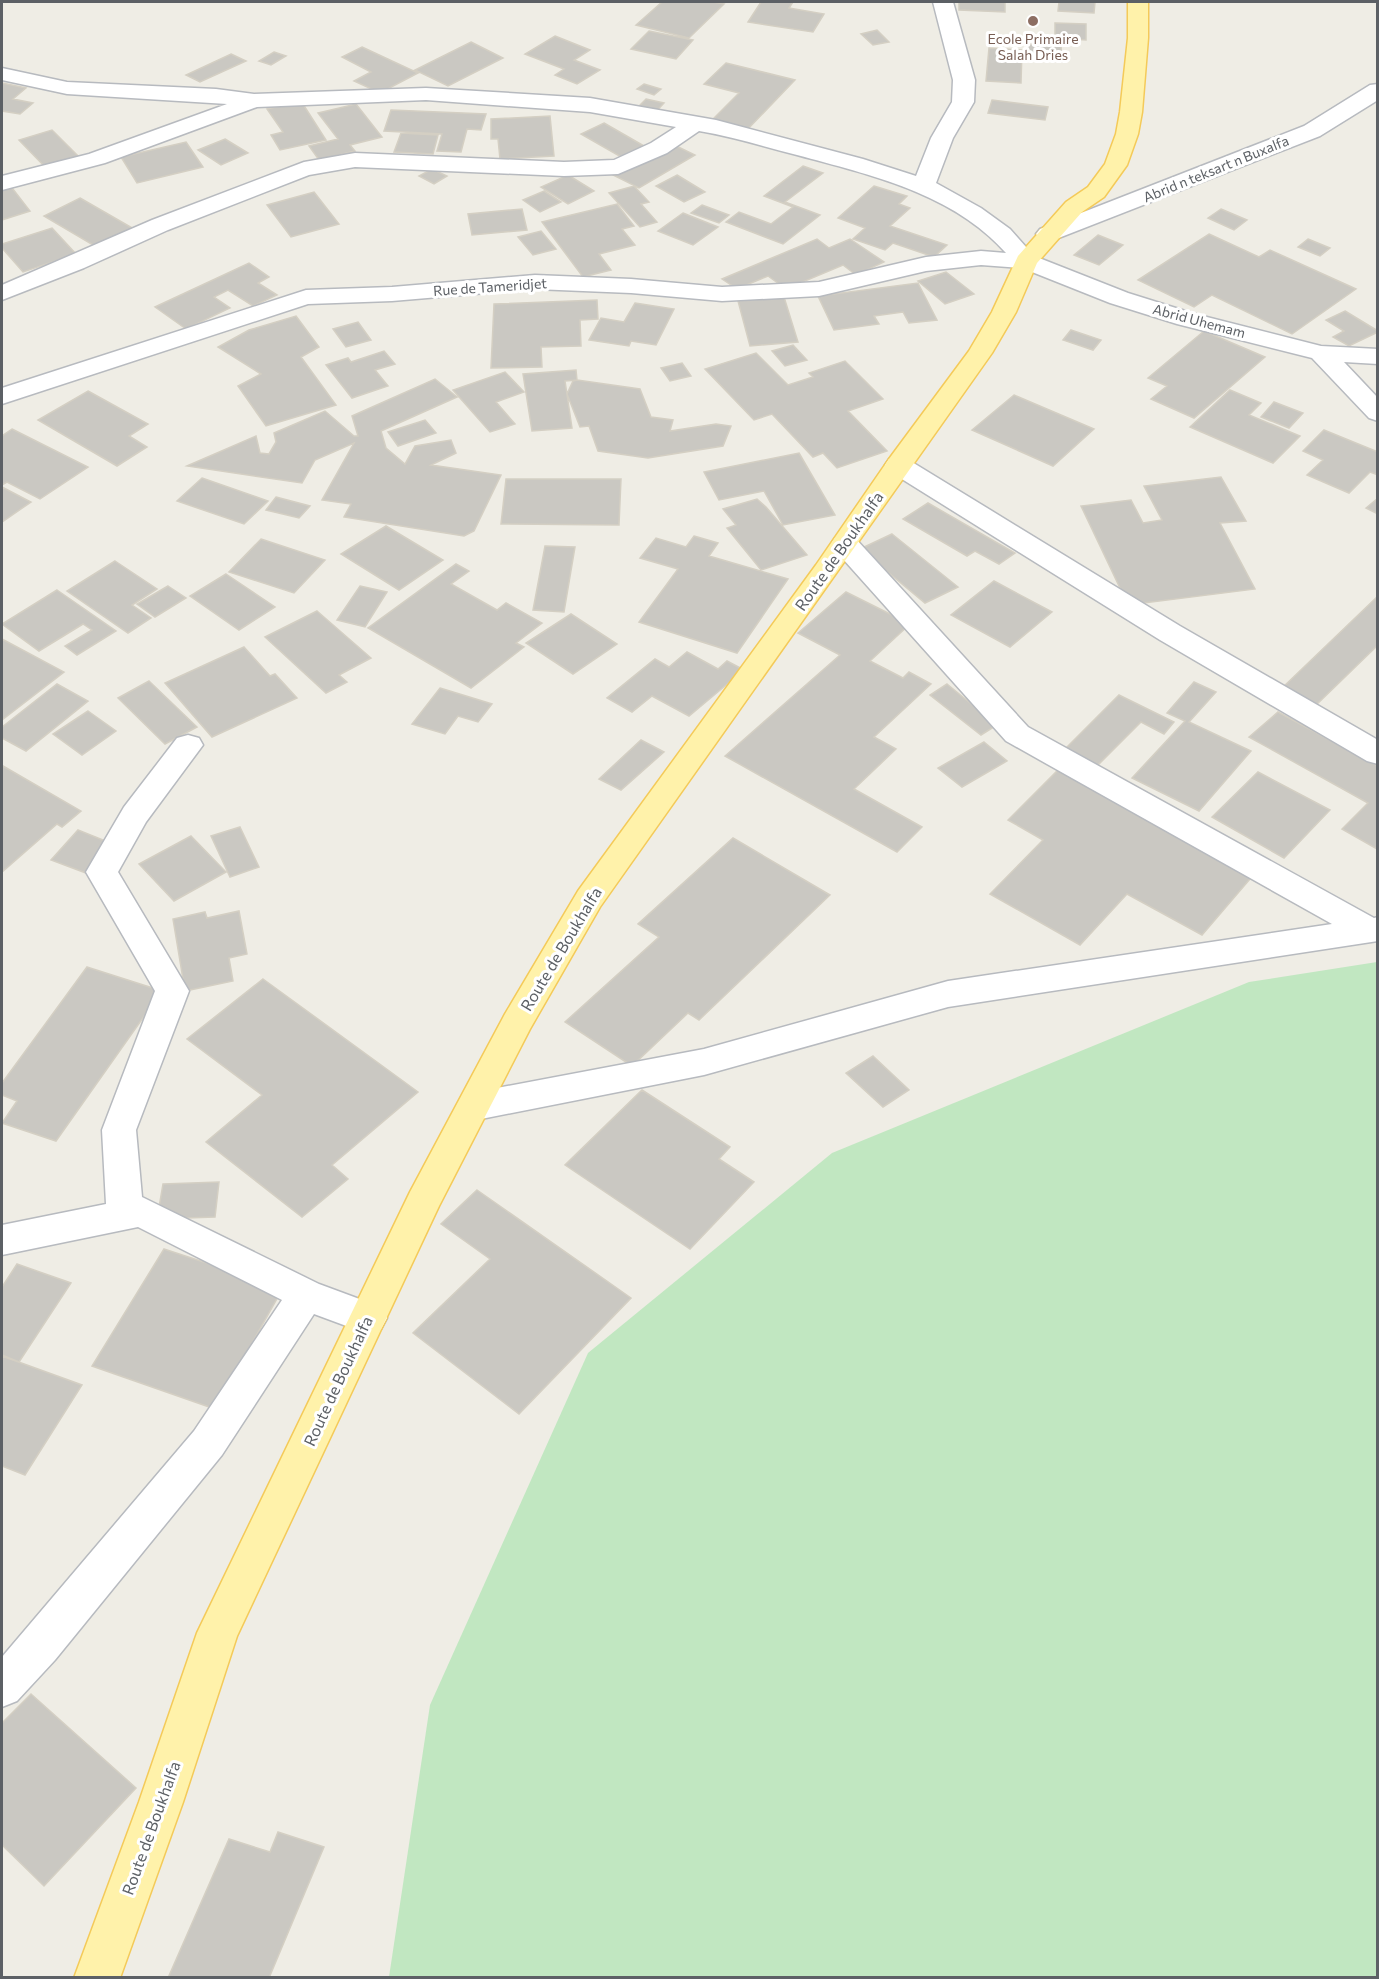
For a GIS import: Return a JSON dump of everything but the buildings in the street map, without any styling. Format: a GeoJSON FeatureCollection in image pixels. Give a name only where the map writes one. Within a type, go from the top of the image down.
{"type":"FeatureCollection","features":[{"type":"Feature","properties":{"kind":"main road","name":"Route de Boukhalfa"},"geometry":{"type":"LineString","coordinates":[[97,1977],[161,1802],[218,1633],[423,1202],[476,1106],[517,1023],[589,899],[980,353],[1004,312],[1026,261],[1074,207],[1096,192],[1116,165],[1127,134],[1131,112],[1138,38],[1138,2]]}},
{"type":"Feature","properties":{"kind":"street"},"geometry":{"type":"LineString","coordinates":[[924,186],[942,138],[963,102],[964,80],[943,2]]}},
{"type":"Feature","properties":{"kind":"street"},"geometry":{"type":"LineString","coordinates":[[2,74],[67,88],[124,93],[216,96],[254,101],[426,94],[590,105],[716,127],[855,164],[924,186],[973,213],[1002,234],[1026,261]]}},
{"type":"Feature","properties":{"kind":"street","name":"Abrid n teksart n Buxalfa"},"geometry":{"type":"LineString","coordinates":[[1048,234],[1312,131],[1377,90]]}},
{"type":"Feature","properties":{"kind":"street"},"geometry":{"type":"LineString","coordinates":[[2,183],[31,177],[159,139],[254,101]]}},
{"type":"Feature","properties":{"kind":"street"},"geometry":{"type":"LineString","coordinates":[[2,293],[160,225],[304,169],[355,160],[419,160],[564,169],[618,167],[659,147],[694,123]]}},
{"type":"Feature","properties":{"kind":"street","name":"Rue de Tameridjet"},"geometry":{"type":"LineString","coordinates":[[2,396],[306,297],[413,293],[535,282],[631,286],[722,294],[819,289],[957,258],[1026,261]]}},
{"type":"Feature","properties":{"kind":"street","name":"Abrid Uhemam"},"geometry":{"type":"LineString","coordinates":[[1026,261],[1119,298],[1186,319],[1321,353],[1377,357]]}},
{"type":"Feature","properties":{"kind":"street"},"geometry":{"type":"LineString","coordinates":[[1321,353],[1377,413]]}},
{"type":"Feature","properties":{"kind":"street"},"geometry":{"type":"LineString","coordinates":[[2,418],[86,369]]}},
{"type":"Feature","properties":{"kind":"street"},"geometry":{"type":"LineString","coordinates":[[898,465],[1170,633],[1377,754]]}},
{"type":"Feature","properties":{"kind":"street"},"geometry":{"type":"LineString","coordinates":[[845,544],[1017,734],[1374,930]]}},
{"type":"Feature","properties":{"kind":"street"},"geometry":{"type":"LineString","coordinates":[[125,1215],[118,1130],[172,991],[102,872],[135,815],[188,746]]}},
{"type":"Feature","properties":{"kind":"street"},"geometry":{"type":"LineString","coordinates":[[476,1106],[704,1062],[948,994],[1374,930]]}},
{"type":"Feature","properties":{"kind":"street"},"geometry":{"type":"LineString","coordinates":[[2,1240],[141,1212],[306,1295],[368,1318]]}},
{"type":"Feature","properties":{"kind":"street"},"geometry":{"type":"LineString","coordinates":[[2,1687],[40,1646],[208,1443],[306,1295]]}},
{"type":"Feature","properties":{"kind":"green space"},"geometry":{"type":"Polygon","coordinates":[[[1377,962],[1377,1977],[389,1977],[430,1705],[588,1353],[832,1153],[1249,982],[1377,962]]]}},
{"type":"Feature","properties":{"kind":"place","name":"Ecole Primaire Salah Dries"},"geometry":{"type":"Point","coordinates":[1033,21]}}]}
